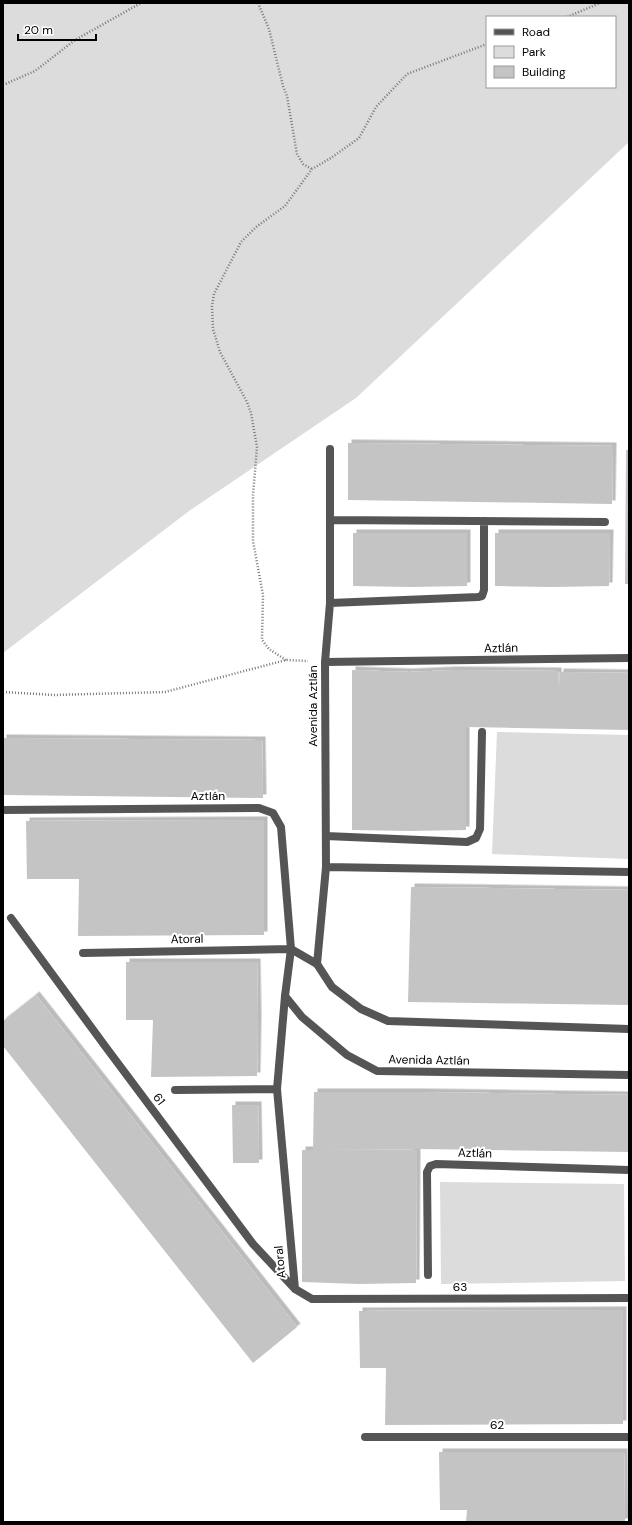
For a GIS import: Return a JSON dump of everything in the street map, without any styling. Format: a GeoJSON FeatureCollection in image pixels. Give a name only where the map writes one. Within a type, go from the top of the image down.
{"type":"FeatureCollection","features":[{"type":"Feature","properties":{"kind":"street","name":"Avenida Aztlán"},"geometry":{"type":"LineString","coordinates":[[316,964],[326,867],[325,662],[330,603],[330,449]]}},
{"type":"Feature","properties":{"kind":"street"},"geometry":{"type":"LineString","coordinates":[[330,520],[605,522]]}},
{"type":"Feature","properties":{"kind":"street"},"geometry":{"type":"LineString","coordinates":[[330,603],[482,596],[484,590],[484,521]]}},
{"type":"Feature","properties":{"kind":"street","name":"Aztlán"},"geometry":{"type":"LineString","coordinates":[[325,662],[629,658]]}},
{"type":"Feature","properties":{"kind":"street"},"geometry":{"type":"LineString","coordinates":[[326,836],[467,842],[476,838],[480,829],[482,732]]}},
{"type":"Feature","properties":{"kind":"street","name":"Aztlán"},"geometry":{"type":"LineString","coordinates":[[3,810],[259,808],[273,813],[281,827],[291,949]]}},
{"type":"Feature","properties":{"kind":"street"},"geometry":{"type":"LineString","coordinates":[[326,867],[629,872]]}},
{"type":"Feature","properties":{"kind":"street","name":"61"},"geometry":{"type":"LineString","coordinates":[[11,918],[253,1244],[294,1289]]}},
{"type":"Feature","properties":{"kind":"street"},"geometry":{"type":"LineString","coordinates":[[285,996],[291,949],[316,964],[332,987],[361,1009],[388,1022],[629,1029]]}},
{"type":"Feature","properties":{"kind":"street","name":"Atoral"},"geometry":{"type":"LineString","coordinates":[[83,953],[291,949]]}},
{"type":"Feature","properties":{"kind":"street","name":"Avenida Aztlán"},"geometry":{"type":"LineString","coordinates":[[285,996],[302,1017],[347,1055],[376,1071],[629,1075]]}},
{"type":"Feature","properties":{"kind":"street","name":"Atoral"},"geometry":{"type":"LineString","coordinates":[[285,996],[277,1089],[294,1289]]}},
{"type":"Feature","properties":{"kind":"street"},"geometry":{"type":"LineString","coordinates":[[175,1090],[277,1089]]}},
{"type":"Feature","properties":{"kind":"street","name":"Aztlán"},"geometry":{"type":"LineString","coordinates":[[428,1275],[427,1172],[430,1166],[436,1164],[629,1170]]}},
{"type":"Feature","properties":{"kind":"street","name":"63"},"geometry":{"type":"LineString","coordinates":[[294,1289],[312,1300],[629,1298]]}},
{"type":"Feature","properties":{"kind":"street","name":"62"},"geometry":{"type":"LineString","coordinates":[[365,1437],[629,1437]]}},
{"type":"Feature","properties":{"kind":"path"},"geometry":{"type":"LineString","coordinates":[[3,85],[35,71],[75,40],[141,3]]}},
{"type":"Feature","properties":{"kind":"path"},"geometry":{"type":"LineString","coordinates":[[258,3],[269,28],[283,86],[289,102],[297,154],[302,164],[312,169]]}},
{"type":"Feature","properties":{"kind":"path"},"geometry":{"type":"LineString","coordinates":[[569,16],[600,3]]}},
{"type":"Feature","properties":{"kind":"path"},"geometry":{"type":"LineString","coordinates":[[286,660],[269,649],[262,640],[263,594],[253,541],[253,495],[257,447],[251,413],[245,397],[230,373],[220,352],[213,329],[212,306],[214,294],[237,253],[241,242],[256,227],[285,206],[312,169],[359,138],[376,107],[407,74],[486,44]]}},
{"type":"Feature","properties":{"kind":"path"},"geometry":{"type":"LineString","coordinates":[[3,692],[54,695],[165,692],[286,660],[325,662]]}},
{"type":"Feature","properties":{"kind":"green space"},"geometry":{"type":"Polygon","coordinates":[[[3,3],[629,3],[629,142],[356,398],[189,511],[3,653],[3,3]]]}},
{"type":"Feature","properties":{"kind":"green space"},"geometry":{"type":"Polygon","coordinates":[[[497,732],[629,735],[629,859],[492,854],[497,732]]]}},
{"type":"Feature","properties":{"kind":"green space"},"geometry":{"type":"Polygon","coordinates":[[[440,1182],[624,1184],[625,1281],[441,1284],[440,1182]]]}},
{"type":"Feature","properties":{"kind":"building"},"geometry":{"type":"Polygon","coordinates":[[[348,443],[613,446],[612,504],[348,500],[348,443]]]}},
{"type":"Feature","properties":{"kind":"building"},"geometry":{"type":"Polygon","coordinates":[[[626,450],[629,450],[629,584],[625,584],[626,450]]]}},
{"type":"Feature","properties":{"kind":"building"},"geometry":{"type":"Polygon","coordinates":[[[353,533],[467,533],[467,586],[353,586],[353,533]]]}},
{"type":"Feature","properties":{"kind":"building"},"geometry":{"type":"Polygon","coordinates":[[[495,533],[610,533],[609,586],[495,586],[495,533]]]}},
{"type":"Feature","properties":{"kind":"building"},"geometry":{"type":"Polygon","coordinates":[[[352,670],[409,672],[453,670],[558,671],[559,688],[560,672],[629,673],[629,730],[466,727],[466,830],[352,830],[352,670]]]}},
{"type":"Feature","properties":{"kind":"building"},"geometry":{"type":"Polygon","coordinates":[[[3,738],[262,740],[263,798],[3,795],[3,738]]]}},
{"type":"Feature","properties":{"kind":"building"},"geometry":{"type":"Polygon","coordinates":[[[264,820],[264,935],[78,936],[79,879],[27,879],[26,821],[264,820]]]}},
{"type":"Feature","properties":{"kind":"building"},"geometry":{"type":"Polygon","coordinates":[[[411,887],[629,890],[629,1005],[408,1002],[411,887]]]}},
{"type":"Feature","properties":{"kind":"building"},"geometry":{"type":"Polygon","coordinates":[[[126,962],[257,962],[257,1076],[151,1077],[153,1020],[126,1020],[126,962]]]}},
{"type":"Feature","properties":{"kind":"building"},"geometry":{"type":"Polygon","coordinates":[[[36,995],[297,1327],[253,1363],[3,1046],[3,1021],[36,995]]]}},
{"type":"Feature","properties":{"kind":"building"},"geometry":{"type":"Polygon","coordinates":[[[314,1092],[629,1095],[629,1152],[322,1149],[417,1150],[416,1283],[359,1284],[302,1282],[302,1150],[313,1150],[314,1092]]]}},
{"type":"Feature","properties":{"kind":"building"},"geometry":{"type":"Polygon","coordinates":[[[232,1105],[258,1105],[259,1163],[233,1163],[232,1105]]]}},
{"type":"Feature","properties":{"kind":"building"},"geometry":{"type":"Polygon","coordinates":[[[623,1310],[623,1424],[385,1425],[386,1368],[360,1368],[359,1311],[623,1310]]]}},
{"type":"Feature","properties":{"kind":"building"},"geometry":{"type":"Polygon","coordinates":[[[439,1452],[624,1452],[625,1522],[466,1522],[467,1510],[440,1510],[439,1452]]]}}]}
